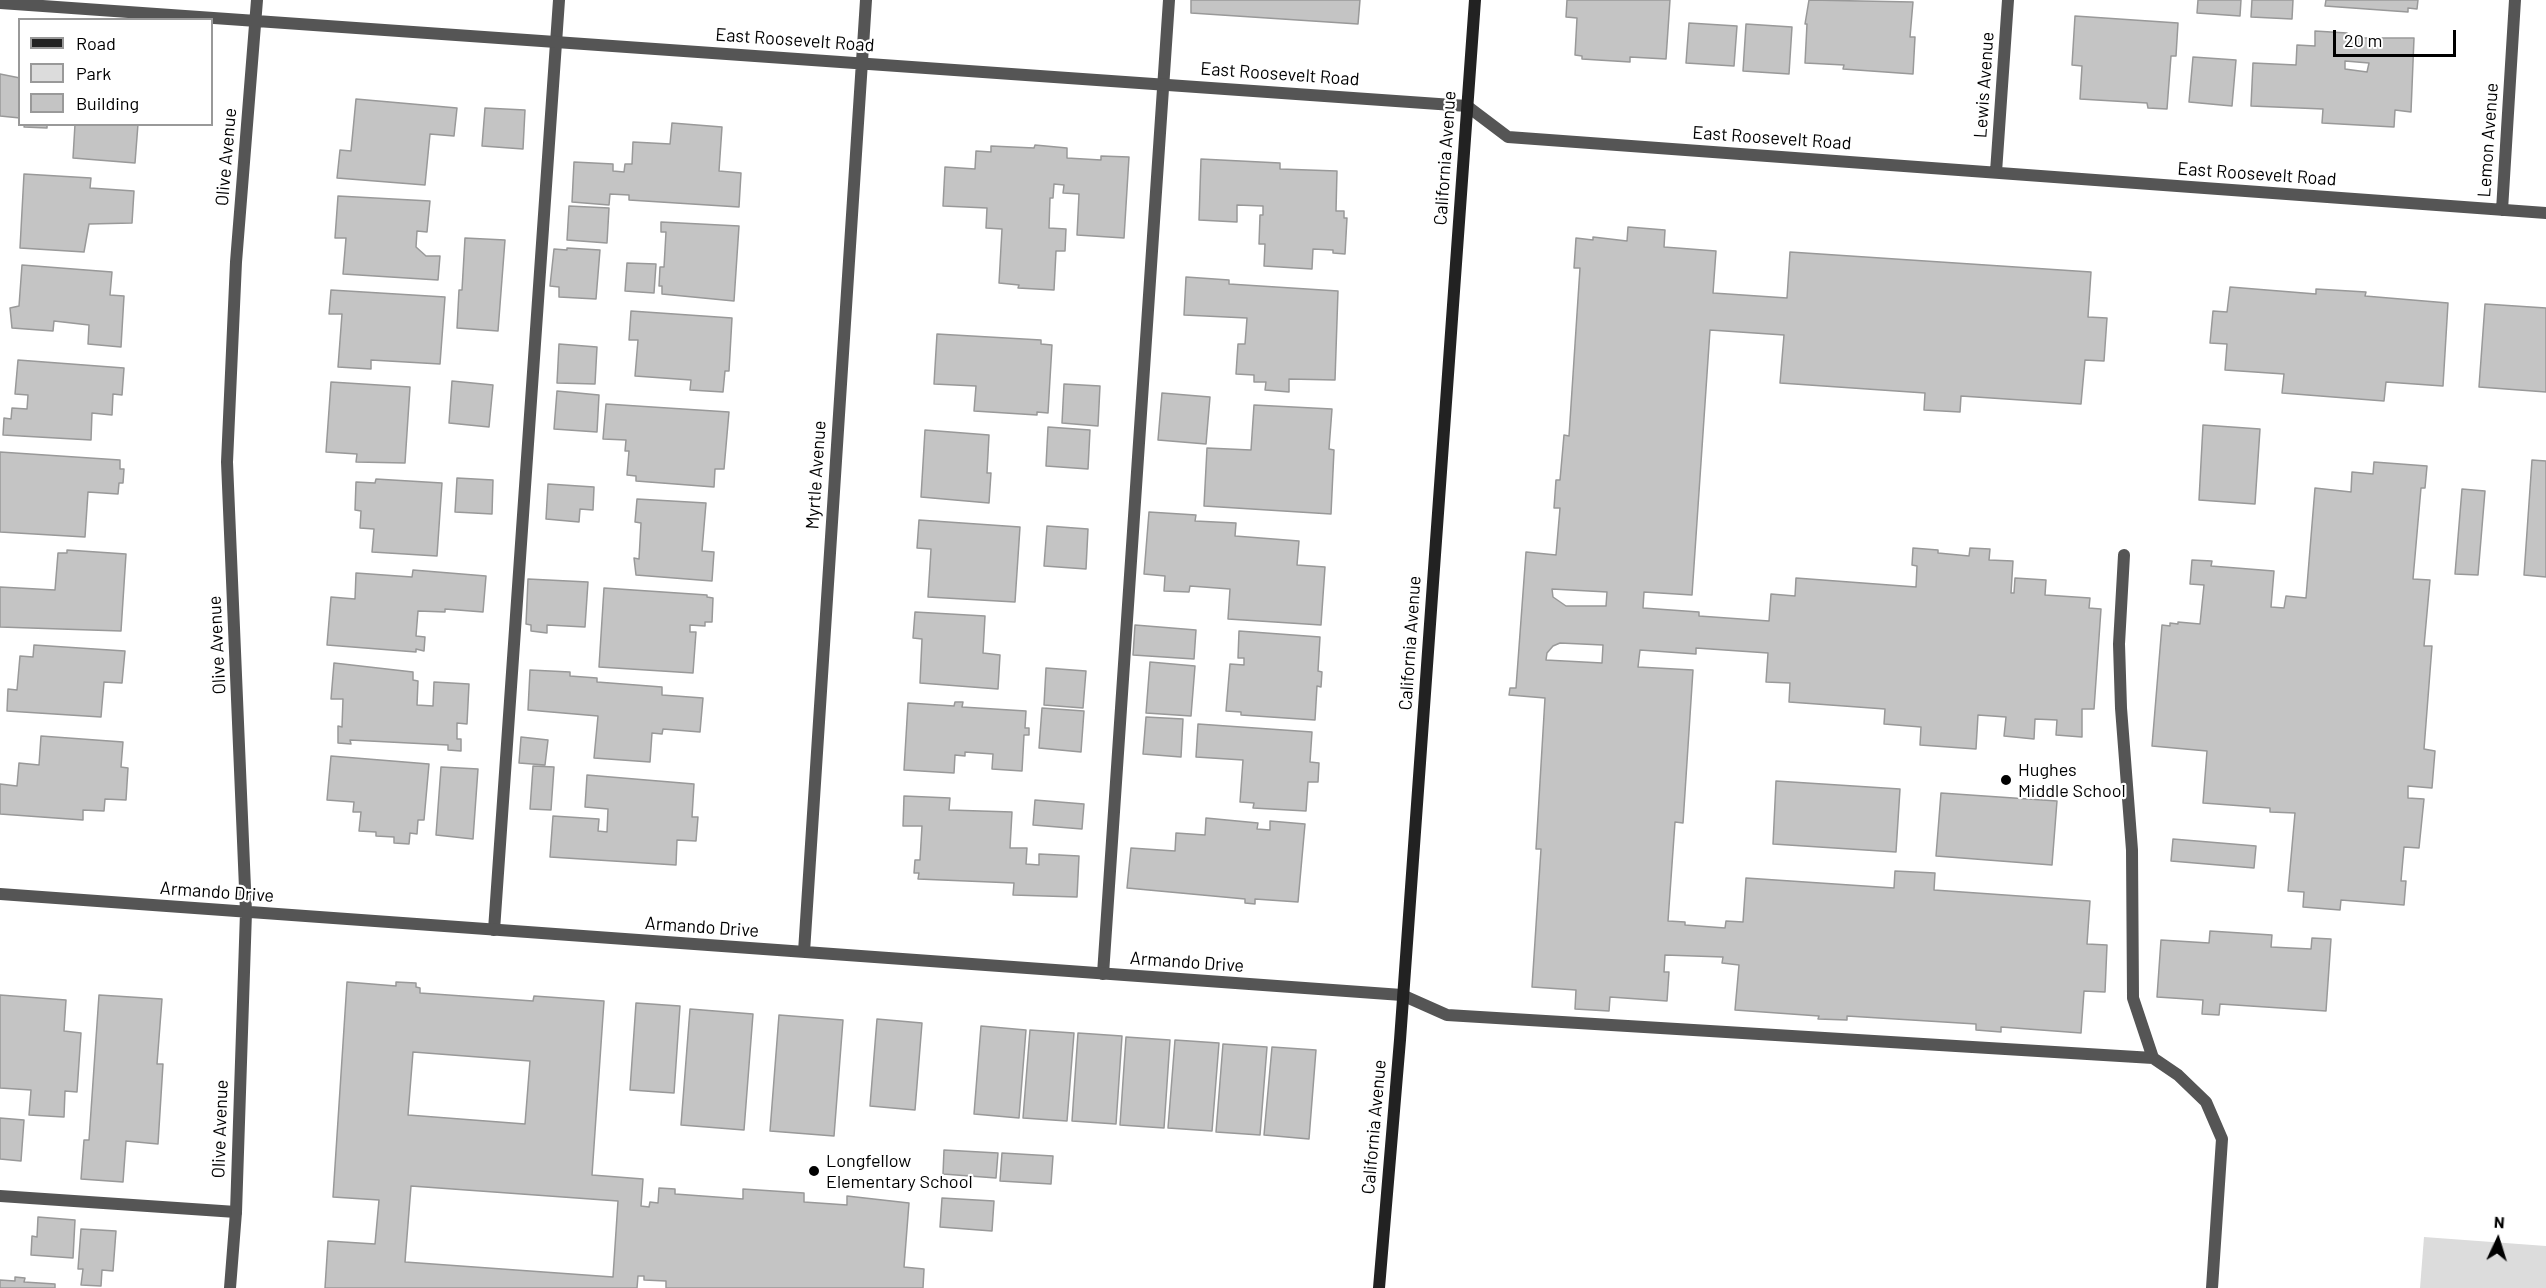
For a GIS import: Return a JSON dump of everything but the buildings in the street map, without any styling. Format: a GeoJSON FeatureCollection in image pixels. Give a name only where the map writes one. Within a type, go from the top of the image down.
{"type":"FeatureCollection","features":[{"type":"Feature","properties":{"kind":"street","name":"Olive Avenue"},"geometry":{"type":"LineString","coordinates":[[230,1288],[236,1212],[246,912],[227,462],[236,262],[256,0]]}},
{"type":"Feature","properties":{"kind":"street"},"geometry":{"type":"LineString","coordinates":[[494,930],[559,0]]}},
{"type":"Feature","properties":{"kind":"street","name":"Myrtle Avenue"},"geometry":{"type":"LineString","coordinates":[[804,952],[866,0]]}},
{"type":"Feature","properties":{"kind":"street"},"geometry":{"type":"LineString","coordinates":[[1103,974],[1169,0]]}},
{"type":"Feature","properties":{"kind":"street","name":"California Avenue"},"geometry":{"type":"LineString","coordinates":[[1379,1288],[1474,0]]}},
{"type":"Feature","properties":{"kind":"street","name":"Lewis Avenue"},"geometry":{"type":"LineString","coordinates":[[1996,172],[2008,0]]}},
{"type":"Feature","properties":{"kind":"street","name":"Lemon Avenue"},"geometry":{"type":"LineString","coordinates":[[2502,210],[2515,0]]}},
{"type":"Feature","properties":{"kind":"street","name":"East Roosevelt Road"},"geometry":{"type":"LineString","coordinates":[[0,3],[1467,105],[1508,137],[2546,213]]}},
{"type":"Feature","properties":{"kind":"street"},"geometry":{"type":"LineString","coordinates":[[2124,555],[2119,644],[2121,708],[2132,850],[2133,998],[2153,1058],[2178,1075],[2206,1102],[2222,1139],[2212,1288]]}},
{"type":"Feature","properties":{"kind":"street","name":"Armando Drive"},"geometry":{"type":"LineString","coordinates":[[0,894],[1402,996],[1447,1015],[2153,1058]]}},
{"type":"Feature","properties":{"kind":"street"},"geometry":{"type":"LineString","coordinates":[[0,1196],[236,1212]]}},
{"type":"Feature","properties":{"kind":"green space"},"geometry":{"type":"Polygon","coordinates":[[[2424,1237],[2546,1246],[2546,1288],[2420,1288],[2424,1237]]]}},
{"type":"Feature","properties":{"kind":"place","name":"Hughes Middle School"},"geometry":{"type":"Point","coordinates":[2006,780]}},
{"type":"Feature","properties":{"kind":"place","name":"Longfellow Elementary School"},"geometry":{"type":"Point","coordinates":[814,1171]}}]}
